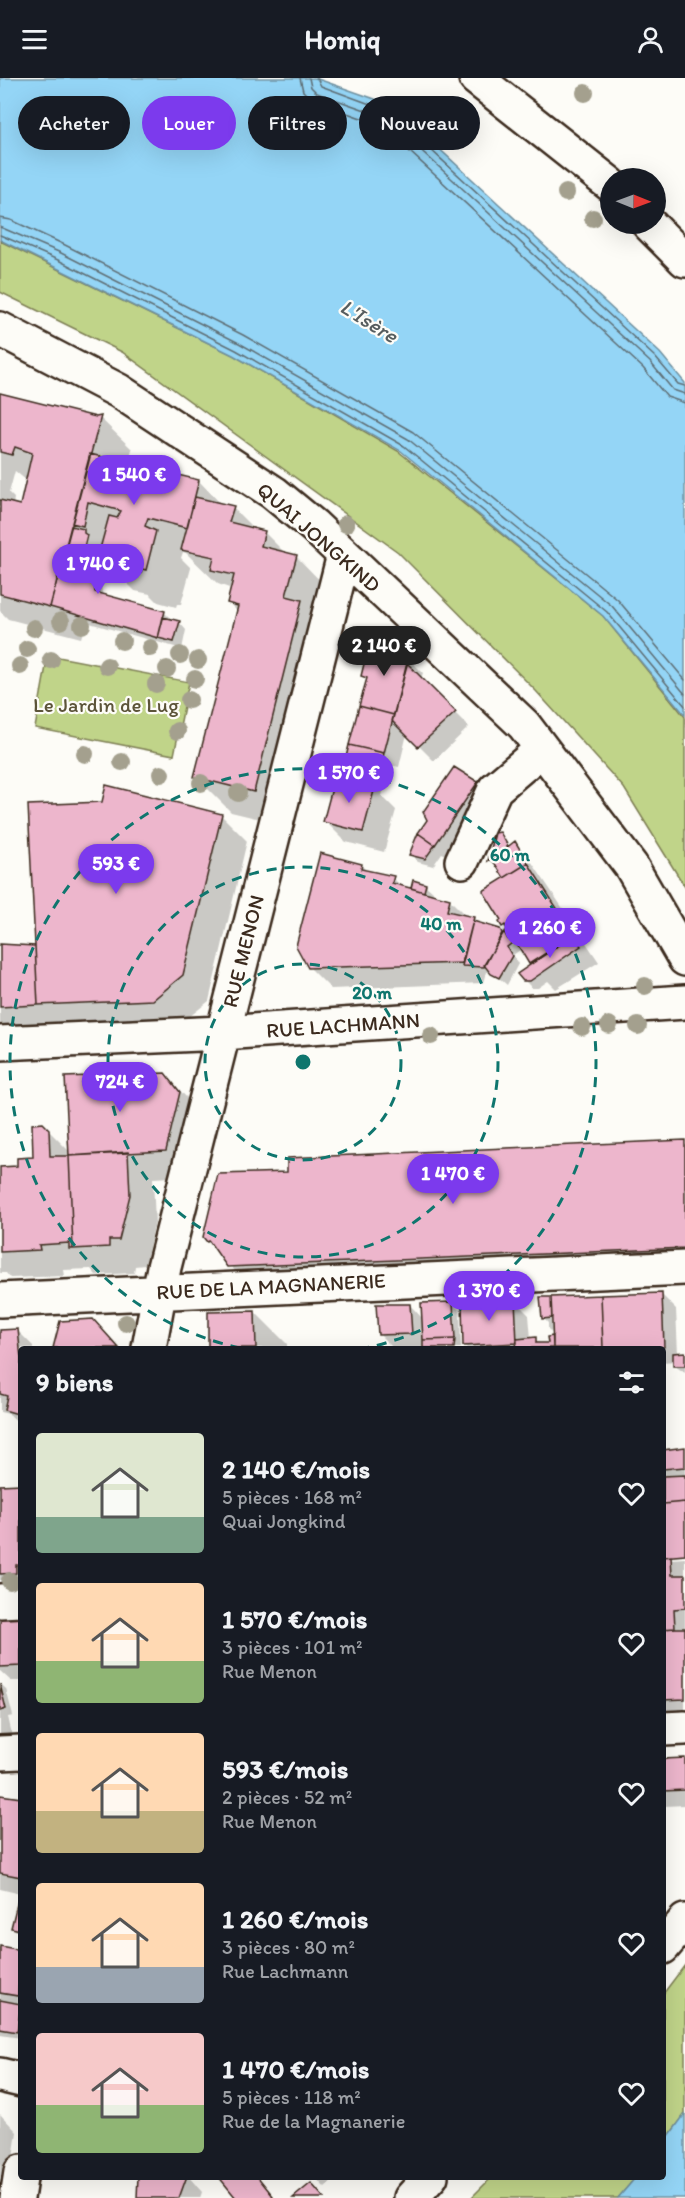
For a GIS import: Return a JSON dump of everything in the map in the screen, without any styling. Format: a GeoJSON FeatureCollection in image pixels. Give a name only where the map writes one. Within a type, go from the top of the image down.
{"type":"FeatureCollection","features":[{"type":"Feature","properties":{"kind":"street"},"geometry":{"type":"LineString","coordinates":[[476,78],[600,176]]}},
{"type":"Feature","properties":{"kind":"street"},"geometry":{"type":"LineString","coordinates":[[659,234],[685,260]]}},
{"type":"Feature","properties":{"kind":"street","name":"QUAI JONGKIND"},"geometry":{"type":"LineString","coordinates":[[0,329],[119,391],[186,434],[274,493],[344,555],[524,725],[631,866],[685,959]]}},
{"type":"Feature","properties":{"kind":"street","name":"RUE MENON"},"geometry":{"type":"LineString","coordinates":[[149,1346],[158,1292],[344,555]]}},
{"type":"Feature","properties":{"kind":"street"},"geometry":{"type":"LineString","coordinates":[[462,861],[495,789],[542,749]]}},
{"type":"Feature","properties":{"kind":"street","name":"RUE LACHMANN"},"geometry":{"type":"LineString","coordinates":[[0,1043],[222,1033],[685,1002]]}},
{"type":"Feature","properties":{"kind":"street","name":"RUE DE LA MAGNANERIE"},"geometry":{"type":"LineString","coordinates":[[0,1300],[685,1268]]}},
{"type":"Feature","properties":{"kind":"street"},"geometry":{"type":"LineString","coordinates":[[0,1601],[18,1600]]}},
{"type":"Feature","properties":{"kind":"street"},"geometry":{"type":"LineString","coordinates":[[666,1730],[685,1728]]}},
{"type":"Feature","properties":{"kind":"street"},"geometry":{"type":"LineString","coordinates":[[0,1753],[18,1752]]}},
{"type":"Feature","properties":{"kind":"street"},"geometry":{"type":"LineString","coordinates":[[666,1943],[685,1921]]}},
{"type":"Feature","properties":{"kind":"street"},"geometry":{"type":"LineString","coordinates":[[0,2075],[18,2079]]}},
{"type":"Feature","properties":{"kind":"street"},"geometry":{"type":"LineString","coordinates":[[16,2198],[19,2180]]}},
{"type":"Feature","properties":{"kind":"green space"},"geometry":{"type":"Polygon","coordinates":[[[0,241],[233,355],[398,451],[603,616],[685,717],[685,887],[624,788],[536,691],[398,552],[122,352],[0,292],[0,241]]]}},
{"type":"Feature","properties":{"kind":"green space","name":"Le Jardin de Lug"},"geometry":{"type":"Polygon","coordinates":[[[48,655],[189,682],[174,755],[35,728],[48,655]]]}},
{"type":"Feature","properties":{"kind":"green space"},"geometry":{"type":"Polygon","coordinates":[[[685,1965],[685,2114],[666,2140],[666,1990],[685,1965]]]}},
{"type":"Feature","properties":{"kind":"green space"},"geometry":{"type":"Polygon","coordinates":[[[489,2180],[633,2180],[618,2198],[471,2198],[489,2180]]]}},
{"type":"Feature","properties":{"kind":"water","name":"L'Isère"},"geometry":{"type":"Polygon","coordinates":[[[0,78],[315,78],[366,96],[359,96],[359,150],[441,150],[660,353],[685,383],[685,715],[603,616],[401,451],[233,355],[0,240],[0,78]]]}},
{"type":"Feature","properties":{"kind":"water"},"geometry":{"type":"Polygon","coordinates":[[[685,2114],[685,2198],[618,2198],[633,2180],[666,2180],[666,2140],[685,2114]]]}},
{"type":"Feature","properties":{"kind":"building"},"geometry":{"type":"Polygon","coordinates":[[[0,393],[96,417],[101,416],[50,607],[0,594],[0,500],[20,505],[32,453],[15,447],[12,455],[0,452],[0,393]]]}},
{"type":"Feature","properties":{"kind":"building"},"geometry":{"type":"Polygon","coordinates":[[[90,454],[199,480],[187,528],[148,518],[145,526],[156,531],[146,570],[142,569],[141,573],[121,568],[122,562],[98,556],[109,516],[117,518],[121,511],[88,502],[83,526],[72,523],[90,454]]]}},
{"type":"Feature","properties":{"kind":"building"},"geometry":{"type":"Polygon","coordinates":[[[195,497],[234,506],[229,522],[265,531],[261,546],[297,555],[286,596],[302,600],[254,792],[194,777],[238,606],[227,603],[234,575],[211,570],[214,557],[181,550],[195,497]]]}},
{"type":"Feature","properties":{"kind":"building"},"geometry":{"type":"Polygon","coordinates":[[[71,526],[84,529],[87,535],[79,568],[94,571],[95,592],[165,611],[158,638],[50,607],[71,526]]]}},
{"type":"Feature","properties":{"kind":"building"},"geometry":{"type":"Polygon","coordinates":[[[163,617],[180,621],[174,642],[158,638],[163,617]]]}},
{"type":"Feature","properties":{"kind":"building"},"geometry":{"type":"Polygon","coordinates":[[[385,633],[409,657],[394,715],[359,706],[367,678],[361,676],[368,648],[379,651],[385,633]]]}},
{"type":"Feature","properties":{"kind":"building"},"geometry":{"type":"Polygon","coordinates":[[[407,663],[456,712],[418,747],[392,721],[407,663]]]}},
{"type":"Feature","properties":{"kind":"building"},"geometry":{"type":"Polygon","coordinates":[[[359,706],[394,715],[384,753],[349,745],[359,706]]]}},
{"type":"Feature","properties":{"kind":"building"},"geometry":{"type":"Polygon","coordinates":[[[349,745],[384,753],[380,770],[345,761],[349,745]]]}},
{"type":"Feature","properties":{"kind":"building"},"geometry":{"type":"Polygon","coordinates":[[[352,762],[380,770],[375,787],[347,780],[352,762]]]}},
{"type":"Feature","properties":{"kind":"building"},"geometry":{"type":"Polygon","coordinates":[[[454,767],[478,782],[435,845],[418,833],[427,820],[423,812],[454,767]]]}},
{"type":"Feature","properties":{"kind":"building"},"geometry":{"type":"Polygon","coordinates":[[[335,777],[375,787],[363,832],[323,822],[335,777]]]}},
{"type":"Feature","properties":{"kind":"building"},"geometry":{"type":"Polygon","coordinates":[[[106,785],[222,814],[183,975],[153,1000],[38,1005],[28,805],[102,802],[106,785]]]}},
{"type":"Feature","properties":{"kind":"building"},"geometry":{"type":"Polygon","coordinates":[[[500,832],[508,846],[488,861],[495,833],[500,832]]]}},
{"type":"Feature","properties":{"kind":"building"},"geometry":{"type":"Polygon","coordinates":[[[418,833],[435,845],[425,859],[409,855],[418,833]]]}},
{"type":"Feature","properties":{"kind":"building"},"geometry":{"type":"Polygon","coordinates":[[[515,841],[528,863],[504,878],[492,859],[515,841]]]}},
{"type":"Feature","properties":{"kind":"building"},"geometry":{"type":"Polygon","coordinates":[[[320,853],[362,864],[361,869],[394,876],[392,883],[450,899],[447,911],[474,917],[462,963],[308,968],[296,946],[320,853]]]}},
{"type":"Feature","properties":{"kind":"building"},"geometry":{"type":"Polygon","coordinates":[[[528,863],[574,935],[529,964],[513,937],[508,939],[504,932],[508,930],[505,925],[502,927],[499,922],[501,920],[483,891],[528,863]]]}},
{"type":"Feature","properties":{"kind":"building"},"geometry":{"type":"Polygon","coordinates":[[[413,880],[426,884],[424,892],[411,888],[413,880]]]}},
{"type":"Feature","properties":{"kind":"building"},"geometry":{"type":"Polygon","coordinates":[[[473,921],[500,929],[502,933],[484,967],[462,966],[473,921]]]}},
{"type":"Feature","properties":{"kind":"building"},"geometry":{"type":"Polygon","coordinates":[[[504,932],[508,939],[513,937],[515,941],[507,947],[512,956],[499,978],[491,974],[484,965],[504,932]]]}},
{"type":"Feature","properties":{"kind":"building"},"geometry":{"type":"Polygon","coordinates":[[[574,935],[581,946],[530,981],[523,981],[517,974],[574,935]]]}},
{"type":"Feature","properties":{"kind":"building"},"geometry":{"type":"Polygon","coordinates":[[[0,944],[35,946],[38,1005],[0,1007],[0,944]]]}},
{"type":"Feature","properties":{"kind":"building"},"geometry":{"type":"Polygon","coordinates":[[[165,1073],[180,1092],[166,1151],[69,1156],[65,1077],[165,1073]]]}},
{"type":"Feature","properties":{"kind":"building"},"geometry":{"type":"Polygon","coordinates":[[[43,1123],[49,1129],[50,1156],[69,1156],[73,1249],[69,1249],[69,1243],[39,1245],[40,1250],[0,1252],[0,1167],[17,1166],[17,1158],[33,1157],[32,1124],[43,1123]]]}},
{"type":"Feature","properties":{"kind":"building"},"geometry":{"type":"Polygon","coordinates":[[[685,1140],[685,1248],[227,1267],[209,1241],[207,1242],[203,1237],[218,1174],[287,1172],[287,1158],[685,1140]]]}},
{"type":"Feature","properties":{"kind":"building"},"geometry":{"type":"Polygon","coordinates":[[[128,1152],[130,1195],[119,1240],[109,1240],[109,1247],[73,1249],[69,1156],[128,1152]]]}},
{"type":"Feature","properties":{"kind":"building"},"geometry":{"type":"Polygon","coordinates":[[[662,1293],[664,1346],[603,1346],[601,1295],[662,1293]]]}},
{"type":"Feature","properties":{"kind":"building"},"geometry":{"type":"Polygon","coordinates":[[[601,1295],[603,1346],[553,1346],[551,1297],[601,1295]]]}},
{"type":"Feature","properties":{"kind":"building"},"geometry":{"type":"Polygon","coordinates":[[[540,1297],[551,1297],[552,1318],[542,1319],[540,1297]]]}},
{"type":"Feature","properties":{"kind":"building"},"geometry":{"type":"Polygon","coordinates":[[[515,1299],[517,1343],[463,1346],[462,1301],[515,1299]]]}},
{"type":"Feature","properties":{"kind":"building"},"geometry":{"type":"Polygon","coordinates":[[[453,1302],[455,1339],[423,1340],[421,1303],[453,1302]]]}},
{"type":"Feature","properties":{"kind":"building"},"geometry":{"type":"Polygon","coordinates":[[[376,1304],[410,1304],[412,1334],[378,1335],[376,1304]]]}},
{"type":"Feature","properties":{"kind":"building"},"geometry":{"type":"Polygon","coordinates":[[[255,1311],[256,1346],[208,1346],[208,1312],[255,1311]]]}},
{"type":"Feature","properties":{"kind":"building"},"geometry":{"type":"Polygon","coordinates":[[[93,1319],[117,1346],[54,1346],[60,1321],[93,1319]]]}},
{"type":"Feature","properties":{"kind":"building"},"geometry":{"type":"Polygon","coordinates":[[[18,1329],[18,1414],[4,1410],[7,1396],[0,1394],[0,1330],[18,1329]]]}},
{"type":"Feature","properties":{"kind":"building"},"geometry":{"type":"Polygon","coordinates":[[[553,1336],[553,1346],[516,1346],[517,1339],[536,1337],[536,1343],[548,1343],[547,1337],[553,1336]]]}},
{"type":"Feature","properties":{"kind":"building"},"geometry":{"type":"Polygon","coordinates":[[[455,1339],[454,1346],[423,1346],[423,1340],[455,1339]]]}},
{"type":"Feature","properties":{"kind":"building"},"geometry":{"type":"Polygon","coordinates":[[[685,1352],[685,1366],[673,1366],[673,1353],[685,1352]]]}},
{"type":"Feature","properties":{"kind":"building"},"geometry":{"type":"Polygon","coordinates":[[[685,1447],[685,1467],[666,1469],[666,1450],[685,1447]]]}},
{"type":"Feature","properties":{"kind":"building"},"geometry":{"type":"Polygon","coordinates":[[[685,1475],[685,1502],[666,1504],[666,1476],[685,1475]]]}},
{"type":"Feature","properties":{"kind":"building"},"geometry":{"type":"Polygon","coordinates":[[[18,1484],[18,1565],[16,1565],[16,1573],[0,1574],[0,1485],[18,1484]]]}},
{"type":"Feature","properties":{"kind":"building"},"geometry":{"type":"Polygon","coordinates":[[[685,1502],[685,1555],[666,1557],[666,1504],[685,1502]]]}},
{"type":"Feature","properties":{"kind":"building"},"geometry":{"type":"Polygon","coordinates":[[[671,1556],[672,1575],[685,1575],[685,1608],[674,1609],[675,1628],[666,1629],[666,1557],[671,1556]]]}},
{"type":"Feature","properties":{"kind":"building"},"geometry":{"type":"Polygon","coordinates":[[[18,1617],[18,1666],[0,1667],[0,1618],[18,1617]]]}},
{"type":"Feature","properties":{"kind":"building"},"geometry":{"type":"Polygon","coordinates":[[[685,1628],[685,1699],[666,1700],[666,1629],[685,1628]]]}},
{"type":"Feature","properties":{"kind":"building"},"geometry":{"type":"Polygon","coordinates":[[[0,1684],[6,1709],[0,1711],[0,1684]]]}},
{"type":"Feature","properties":{"kind":"building"},"geometry":{"type":"Polygon","coordinates":[[[685,1758],[685,1790],[666,1791],[666,1759],[685,1758]]]}},
{"type":"Feature","properties":{"kind":"building"},"geometry":{"type":"Polygon","coordinates":[[[0,1795],[18,1798],[18,1876],[0,1873],[0,1795]]]}},
{"type":"Feature","properties":{"kind":"building"},"geometry":{"type":"Polygon","coordinates":[[[18,1900],[18,1929],[11,1928],[18,1900]]]}},
{"type":"Feature","properties":{"kind":"building"},"geometry":{"type":"Polygon","coordinates":[[[0,1946],[18,1949],[18,1996],[0,1993],[0,1946]]]}},
{"type":"Feature","properties":{"kind":"building"},"geometry":{"type":"Polygon","coordinates":[[[0,2000],[18,2003],[17,2032],[0,2029],[0,2000]]]}},
{"type":"Feature","properties":{"kind":"building"},"geometry":{"type":"Polygon","coordinates":[[[138,2180],[186,2180],[179,2198],[137,2198],[138,2180]]]}},
{"type":"Feature","properties":{"kind":"building"},"geometry":{"type":"Polygon","coordinates":[[[221,2180],[260,2180],[273,2196],[271,2198],[236,2198],[221,2180]]]}},
{"type":"Feature","properties":{"kind":"building"},"geometry":{"type":"Polygon","coordinates":[[[311,2183],[324,2198],[293,2198],[311,2183]]]}}]}
